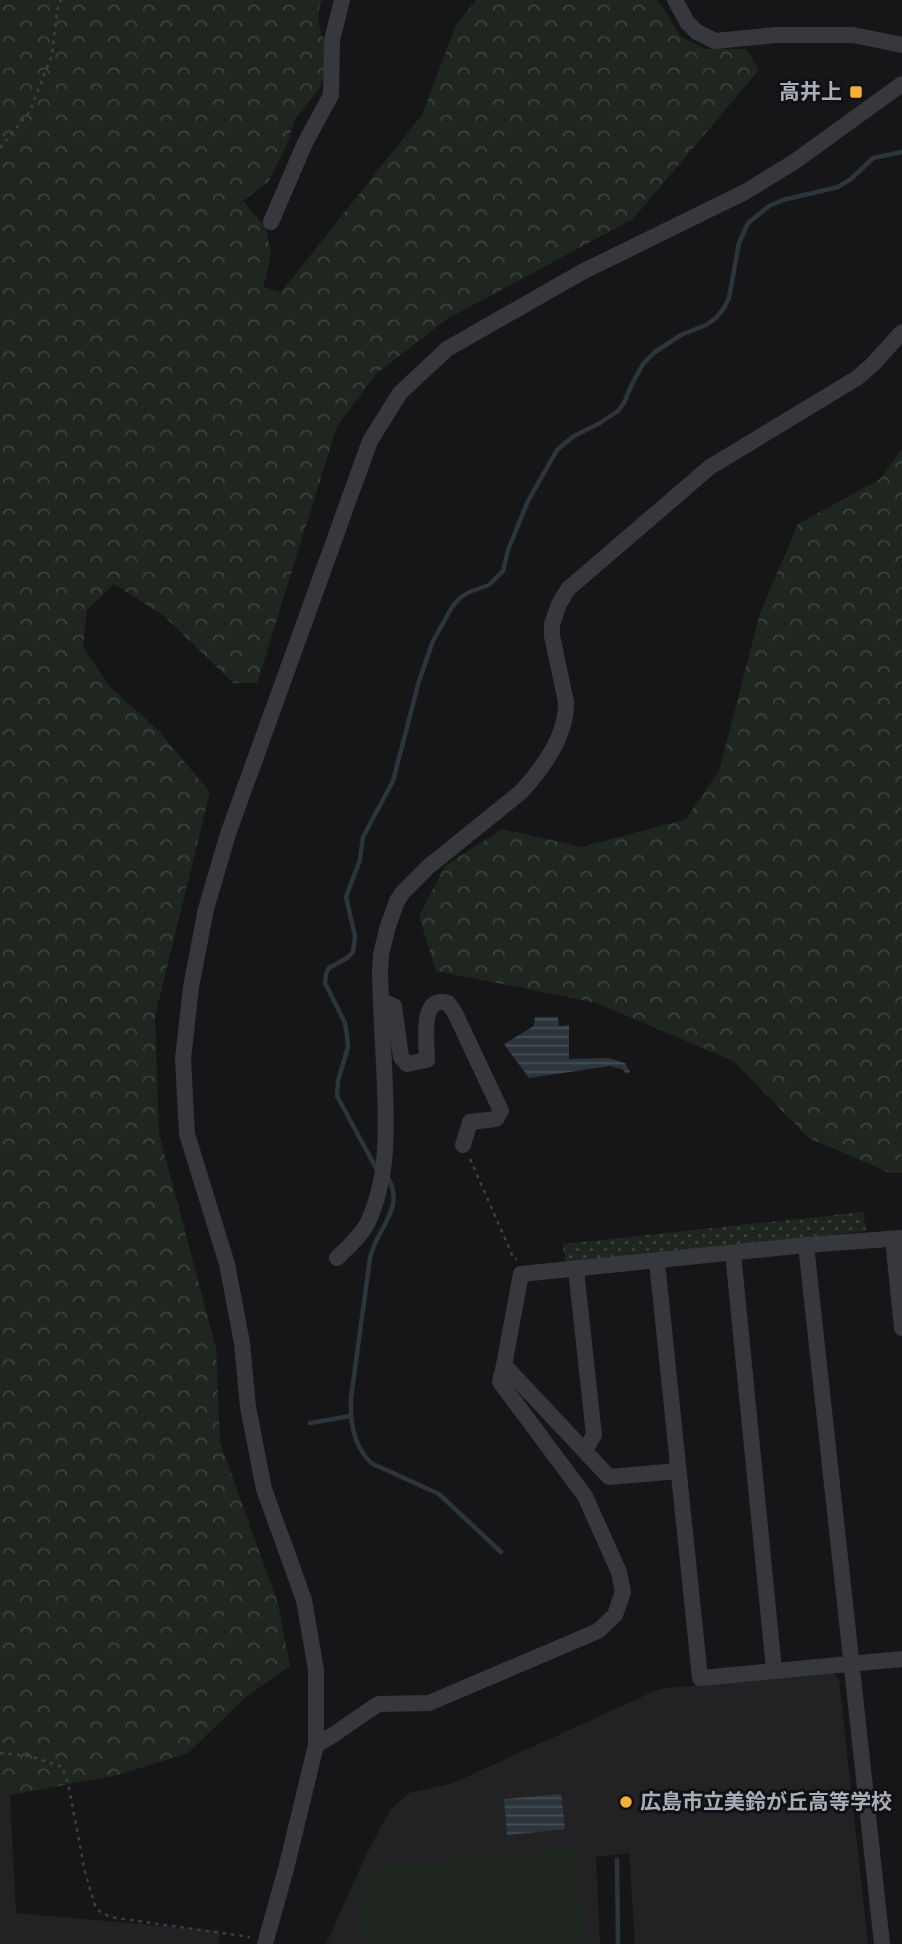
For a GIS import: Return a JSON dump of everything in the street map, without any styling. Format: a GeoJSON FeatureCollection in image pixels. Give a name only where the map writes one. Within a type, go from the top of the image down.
{"type":"FeatureCollection","features":[{"type":"Feature","properties":{"kind":"street"},"geometry":{"type":"LineString","coordinates":[[271,222],[305,143],[331,95],[332,40],[342,0]]}},
{"type":"Feature","properties":{"kind":"street"},"geometry":{"type":"LineString","coordinates":[[675,0],[687,22],[697,32],[715,41],[776,35],[853,35],[902,45]]}},
{"type":"Feature","properties":{"kind":"street"},"geometry":{"type":"LineString","coordinates":[[260,1941],[316,1745],[316,1670],[304,1600],[264,1489],[248,1407],[242,1343],[227,1264],[187,1134],[183,1059],[191,987],[206,909],[228,834],[370,441],[400,393],[447,349],[582,272],[745,192],[794,162],[902,84]]}},
{"type":"Feature","properties":{"kind":"street"},"geometry":{"type":"LineString","coordinates":[[337,1258],[367,1223],[379,1187],[384,1157],[385,1090],[380,973],[381,954],[392,912],[403,892],[428,867],[521,792],[555,745],[567,712],[552,624],[568,589],[710,467],[857,378],[902,332]]}},
{"type":"Feature","properties":{"kind":"street"},"geometry":{"type":"LineString","coordinates":[[381,1001],[394,1006],[401,1057],[407,1065],[427,1060],[427,1020],[434,1003],[448,1003],[455,1013],[500,1111],[496,1119],[470,1122],[463,1145]]}},
{"type":"Feature","properties":{"kind":"street"},"geometry":{"type":"LineString","coordinates":[[316,1745],[378,1704],[429,1703],[598,1631],[615,1615],[622,1592],[620,1572],[585,1496],[500,1382],[521,1274],[897,1238],[902,1328]]}},
{"type":"Feature","properties":{"kind":"street"},"geometry":{"type":"LineString","coordinates":[[806,1245],[881,1944]]}},
{"type":"Feature","properties":{"kind":"street"},"geometry":{"type":"LineString","coordinates":[[733,1253],[774,1671]]}},
{"type":"Feature","properties":{"kind":"street"},"geometry":{"type":"LineString","coordinates":[[656,1262],[699,1678],[902,1659]]}},
{"type":"Feature","properties":{"kind":"street"},"geometry":{"type":"LineString","coordinates":[[576,1270],[594,1435],[585,1450]]}},
{"type":"Feature","properties":{"kind":"street"},"geometry":{"type":"LineString","coordinates":[[505,1365],[609,1477],[678,1471]]}},
{"type":"Feature","properties":{"kind":"path"},"geometry":{"type":"LineString","coordinates":[[0,148],[30,111],[52,55],[57,11],[61,0]]}},
{"type":"Feature","properties":{"kind":"path"},"geometry":{"type":"LineString","coordinates":[[463,1145],[514,1259],[527,1258]]}},
{"type":"Feature","properties":{"kind":"path"},"geometry":{"type":"LineString","coordinates":[[0,1753],[30,1756],[62,1767],[68,1783],[85,1872],[96,1909],[110,1917],[260,1941]]}},
{"type":"Feature","properties":{"kind":"path"},"geometry":{"type":"LineString","coordinates":[[250,1944],[254,1931]]}},
{"type":"Feature","properties":{"kind":"shaded area"},"geometry":{"type":"Polygon","coordinates":[[[535,1017],[558,1017],[559,1026],[569,1025],[569,1059],[608,1058],[625,1063],[630,1072],[626,1073],[610,1066],[529,1078],[504,1044],[534,1026],[535,1017]]]}},
{"type":"Feature","properties":{"kind":"shaded area","name":"広島市立美鈴が丘高等学校"},"geometry":{"type":"Polygon","coordinates":[[[830,1671],[839,1679],[868,1944],[635,1944],[629,1853],[596,1857],[600,1944],[326,1944],[365,1857],[390,1810],[409,1793],[453,1783],[659,1689],[830,1671]]]}},
{"type":"Feature","properties":{"kind":"shaded area"},"geometry":{"type":"Polygon","coordinates":[[[561,1794],[565,1829],[507,1835],[504,1799],[561,1794]]]}},
{"type":"Feature","properties":{"kind":"shaded area"},"geometry":{"type":"Polygon","coordinates":[[[10,1795],[16,1913],[220,1931],[219,1944],[0,1944],[0,1804],[10,1795]]]}},
{"type":"Feature","properties":{"kind":"green space"},"geometry":{"type":"Polygon","coordinates":[[[0,0],[323,0],[318,20],[330,53],[320,88],[295,119],[288,142],[268,182],[243,201],[266,228],[271,255],[263,287],[281,292],[422,115],[456,25],[476,0],[658,0],[680,36],[705,49],[746,49],[759,70],[633,219],[447,319],[376,374],[337,426],[257,683],[233,683],[164,616],[114,584],[87,610],[83,646],[110,687],[156,728],[210,792],[155,1016],[159,1133],[216,1348],[220,1442],[278,1604],[290,1666],[246,1697],[188,1753],[118,1775],[10,1795],[0,1804],[0,0]]]}},
{"type":"Feature","properties":{"kind":"green space"},"geometry":{"type":"Polygon","coordinates":[[[902,449],[902,1173],[890,1173],[809,1138],[733,1061],[597,1003],[436,971],[419,916],[445,866],[502,829],[582,847],[686,819],[719,771],[760,613],[798,524],[880,479],[902,449]]]}},
{"type":"Feature","properties":{"kind":"green space"},"geometry":{"type":"Polygon","coordinates":[[[863,1212],[866,1231],[565,1262],[563,1244],[863,1212]]]}},
{"type":"Feature","properties":{"kind":"green space"},"geometry":{"type":"Polygon","coordinates":[[[578,1847],[586,1944],[363,1944],[357,1886],[365,1868],[578,1847]]]}},
{"type":"Feature","properties":{"kind":"waterway"},"geometry":{"type":"LineString","coordinates":[[376,1168],[337,1096],[338,1081],[348,1047],[347,1036],[345,1023],[325,983],[329,968],[353,952],[355,936],[346,897],[360,860],[363,837],[393,781],[419,681],[433,641],[460,598],[489,585],[503,571],[508,550],[528,501],[557,450],[574,436],[618,411],[643,364],[655,352],[681,335],[706,325],[724,308],[729,298],[739,243],[748,223],[769,206],[783,200],[838,187],[851,179],[873,158],[902,152]]}},
{"type":"Feature","properties":{"kind":"waterway"},"geometry":{"type":"LineString","coordinates":[[387,1176],[394,1199],[370,1258],[351,1398],[356,1441],[371,1463],[439,1494],[501,1552]]}},
{"type":"Feature","properties":{"kind":"waterway"},"geometry":{"type":"LineString","coordinates":[[310,1423],[351,1416]]}},
{"type":"Feature","properties":{"kind":"waterway"},"geometry":{"type":"LineString","coordinates":[[617,1860],[618,1944]]}},
{"type":"Feature","properties":{"kind":"place","name":"高井上"},"geometry":{"type":"Point","coordinates":[856,92]}},
{"type":"Feature","properties":{"kind":"place","name":"広島市立美鈴が丘高等学校"},"geometry":{"type":"Point","coordinates":[626,1802]}}]}
